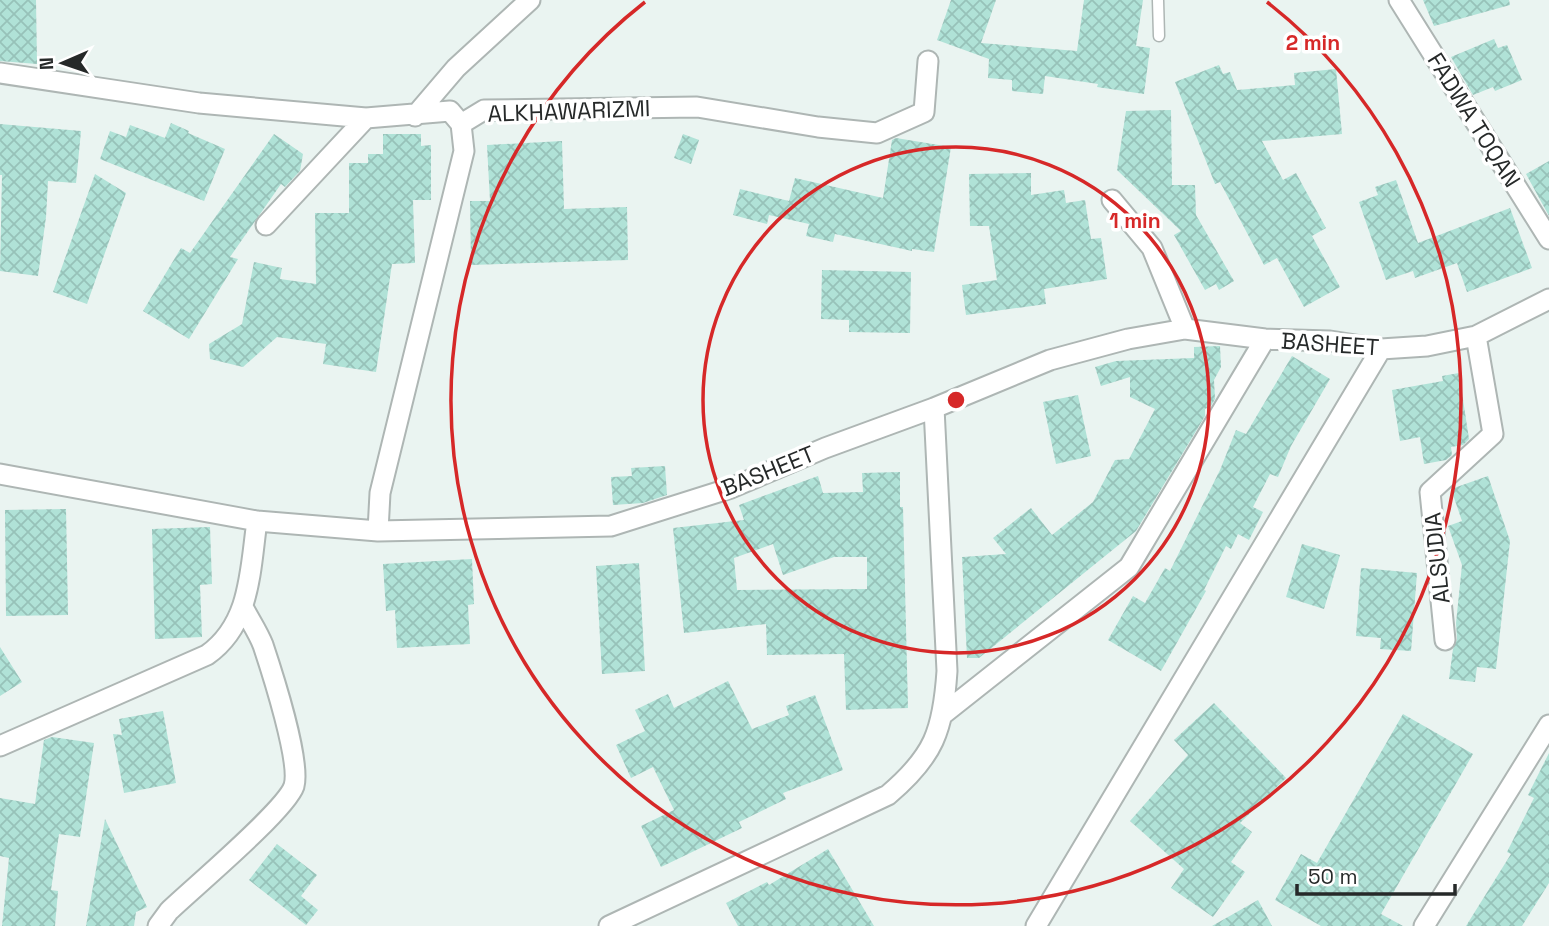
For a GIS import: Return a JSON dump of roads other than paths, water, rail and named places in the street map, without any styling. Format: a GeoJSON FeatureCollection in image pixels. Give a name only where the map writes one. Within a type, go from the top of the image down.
{"type":"FeatureCollection","features":[{"type":"Feature","properties":{"kind":"street"},"geometry":{"type":"LineString","coordinates":[[415,116],[456,68],[530,0]]}},
{"type":"Feature","properties":{"kind":"street","name":"FADWA TOQAN"},"geometry":{"type":"LineString","coordinates":[[1399,0],[1549,239]]}},
{"type":"Feature","properties":{"kind":"street","name":"ALKHAWARIZMI"},"geometry":{"type":"LineString","coordinates":[[0,73],[199,103],[366,118],[450,111],[461,124],[484,110],[697,107],[818,127],[877,133],[924,112],[928,61]]}},
{"type":"Feature","properties":{"kind":"street"},"geometry":{"type":"LineString","coordinates":[[266,225],[366,118]]}},
{"type":"Feature","properties":{"kind":"street"},"geometry":{"type":"LineString","coordinates":[[378,531],[380,493],[464,151],[461,124]]}},
{"type":"Feature","properties":{"kind":"street"},"geometry":{"type":"LineString","coordinates":[[1112,200],[1152,248],[1185,329]]}},
{"type":"Feature","properties":{"kind":"street","name":"BASHEET"},"geometry":{"type":"LineString","coordinates":[[0,474],[257,522],[378,531],[611,526],[731,488],[825,448],[934,408],[1050,360],[1128,339],[1185,329],[1265,339],[1330,341],[1381,349],[1427,346],[1476,336],[1549,299]]}},
{"type":"Feature","properties":{"kind":"street","name":"ALSUDIA"},"geometry":{"type":"LineString","coordinates":[[1445,640],[1430,492],[1493,433],[1476,336]]}},
{"type":"Feature","properties":{"kind":"street"},"geometry":{"type":"LineString","coordinates":[[942,715],[1129,567],[1265,339]]}},
{"type":"Feature","properties":{"kind":"street"},"geometry":{"type":"LineString","coordinates":[[1036,926],[1381,349]]}},
{"type":"Feature","properties":{"kind":"street"},"geometry":{"type":"LineString","coordinates":[[609,926],[888,795],[910,776],[928,754],[939,729],[947,671],[934,408]]}},
{"type":"Feature","properties":{"kind":"street"},"geometry":{"type":"LineString","coordinates":[[0,746],[207,655],[223,644],[243,607],[257,522]]}},
{"type":"Feature","properties":{"kind":"street"},"geometry":{"type":"LineString","coordinates":[[158,926],[169,911],[274,813],[293,787],[295,764],[292,744],[262,643],[243,607]]}},
{"type":"Feature","properties":{"kind":"street"},"geometry":{"type":"LineString","coordinates":[[1424,926],[1549,725]]}},
{"type":"Feature","properties":{"kind":"lane"},"geometry":{"type":"LineString","coordinates":[[1158,0],[1158,36]]}}]}
